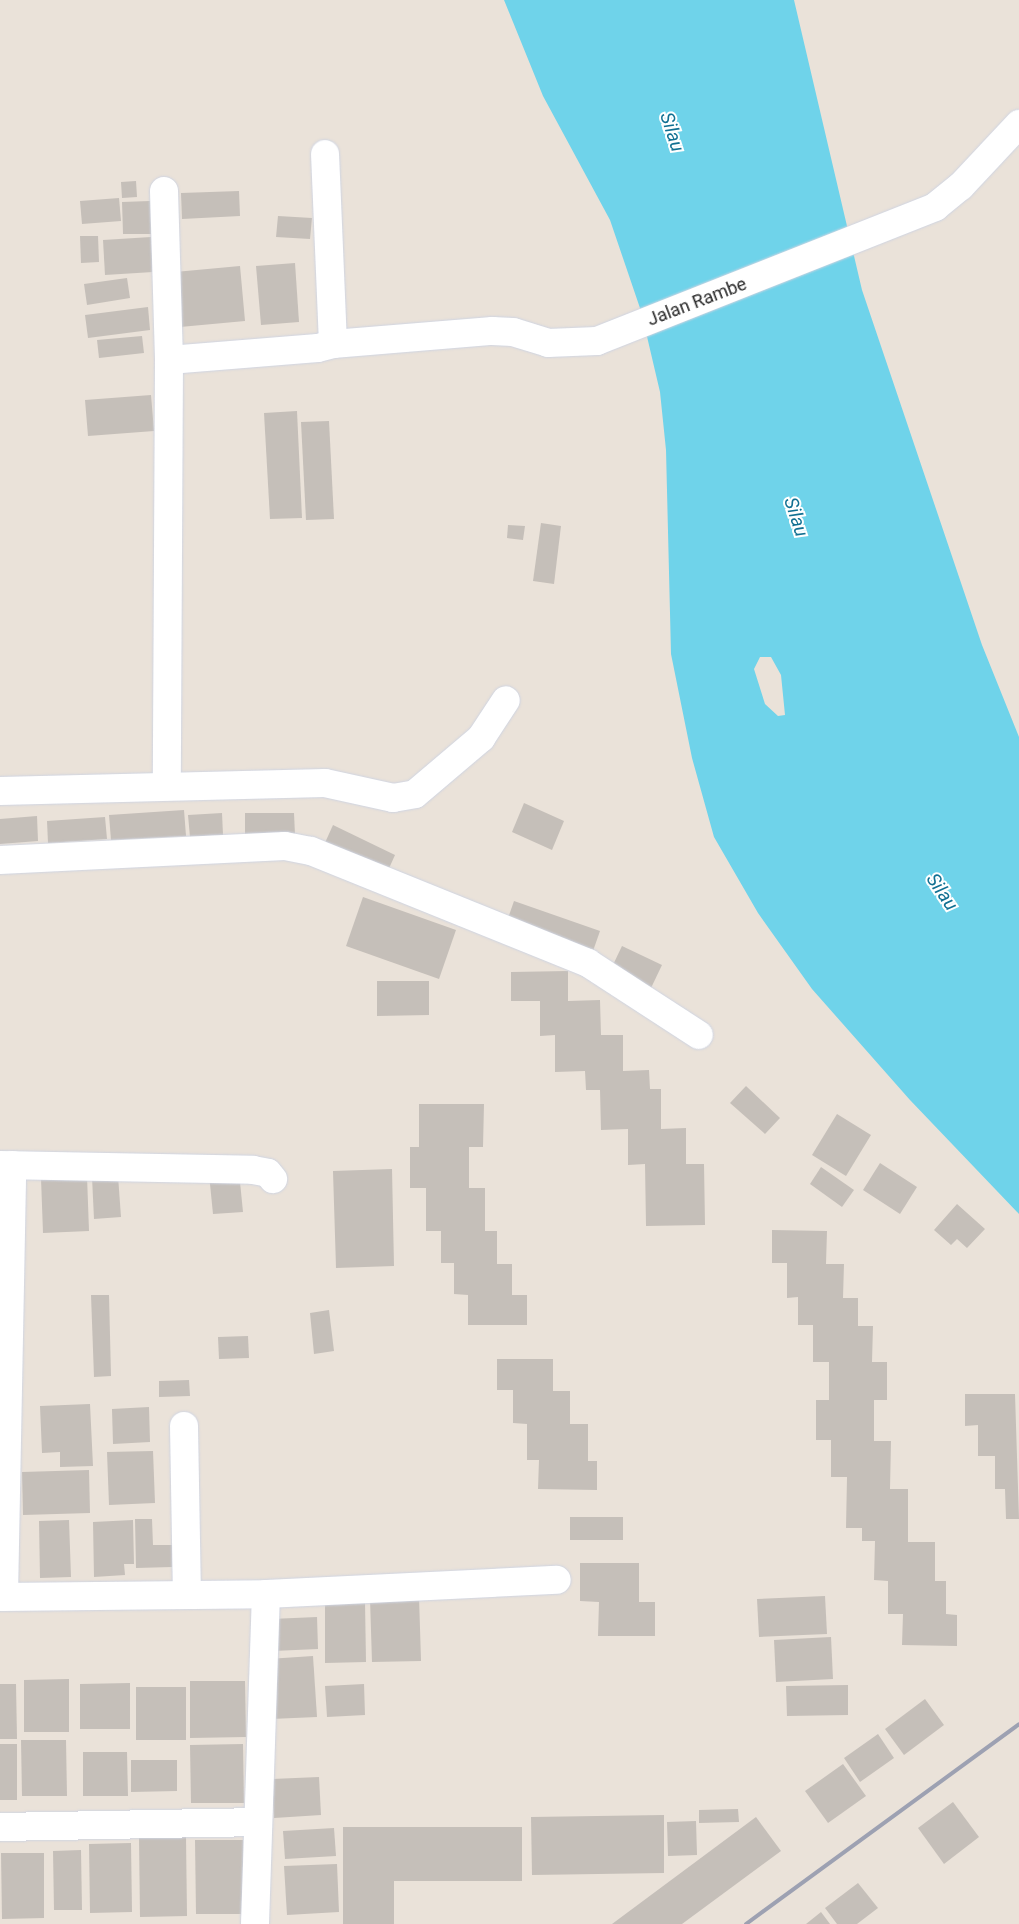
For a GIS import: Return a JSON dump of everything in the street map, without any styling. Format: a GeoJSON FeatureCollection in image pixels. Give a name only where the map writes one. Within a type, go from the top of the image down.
{"type":"FeatureCollection","features":[{"type":"Feature","properties":{"kind":"street","name":"Jalan Rambe"},"geometry":{"type":"LineString","coordinates":[[169,360],[492,331],[513,332],[548,343],[597,341],[884,230],[935,207],[961,186],[1019,124]]}},
{"type":"Feature","properties":{"kind":"street"},"geometry":{"type":"LineString","coordinates":[[325,154],[333,344]]}},
{"type":"Feature","properties":{"kind":"street"},"geometry":{"type":"LineString","coordinates":[[164,191],[169,360],[167,784]]}},
{"type":"Feature","properties":{"kind":"street"},"geometry":{"type":"LineString","coordinates":[[0,791],[167,784],[325,783],[394,798],[414,794],[481,738],[506,700]]}},
{"type":"Feature","properties":{"kind":"street"},"geometry":{"type":"LineString","coordinates":[[0,860],[286,846],[311,850],[588,963],[699,1035]]}},
{"type":"Feature","properties":{"kind":"street"},"geometry":{"type":"LineString","coordinates":[[273,1179],[268,1173],[253,1170],[6,1165],[2,1597],[266,1594],[557,1580]]}},
{"type":"Feature","properties":{"kind":"street"},"geometry":{"type":"LineString","coordinates":[[184,1426],[187,1594]]}},
{"type":"Feature","properties":{"kind":"street"},"geometry":{"type":"LineString","coordinates":[[255,1924],[256,1822],[266,1594]]}},
{"type":"Feature","properties":{"kind":"street"},"geometry":{"type":"LineString","coordinates":[[0,1828],[256,1822]]}},
{"type":"Feature","properties":{"kind":"water","name":"Silau"},"geometry":{"type":"Polygon","coordinates":[[[504,0],[794,0],[862,290],[982,645],[1019,737],[1019,1214],[910,1100],[812,989],[758,913],[714,837],[692,758],[671,654],[666,450],[660,392],[641,311],[610,220],[543,96],[504,0]],[[760,657],[754,669],[765,704],[778,716],[785,715],[781,675],[771,657],[760,657]]]}},
{"type":"Feature","properties":{"kind":"building"},"geometry":{"type":"Polygon","coordinates":[[[136,181],[137,197],[122,198],[121,182],[136,181]]]}},
{"type":"Feature","properties":{"kind":"building"},"geometry":{"type":"Polygon","coordinates":[[[239,191],[240,216],[182,219],[181,193],[239,191]]]}},
{"type":"Feature","properties":{"kind":"building"},"geometry":{"type":"Polygon","coordinates":[[[119,198],[121,221],[82,224],[80,201],[119,198]]]}},
{"type":"Feature","properties":{"kind":"building"},"geometry":{"type":"Polygon","coordinates":[[[150,201],[151,234],[123,234],[122,202],[150,201]]]}},
{"type":"Feature","properties":{"kind":"building"},"geometry":{"type":"Polygon","coordinates":[[[278,216],[312,218],[310,239],[276,237],[278,216]]]}},
{"type":"Feature","properties":{"kind":"building"},"geometry":{"type":"Polygon","coordinates":[[[80,236],[98,236],[99,262],[81,263],[80,236]]]}},
{"type":"Feature","properties":{"kind":"building"},"geometry":{"type":"Polygon","coordinates":[[[151,237],[153,272],[105,275],[103,240],[151,237]]]}},
{"type":"Feature","properties":{"kind":"building"},"geometry":{"type":"Polygon","coordinates":[[[295,263],[299,322],[261,325],[256,266],[295,263]]]}},
{"type":"Feature","properties":{"kind":"building"},"geometry":{"type":"Polygon","coordinates":[[[240,266],[245,321],[180,327],[175,272],[240,266]]]}},
{"type":"Feature","properties":{"kind":"building"},"geometry":{"type":"Polygon","coordinates":[[[127,278],[130,298],[87,305],[84,284],[127,278]]]}},
{"type":"Feature","properties":{"kind":"building"},"geometry":{"type":"Polygon","coordinates":[[[148,307],[150,330],[88,338],[85,315],[148,307]]]}},
{"type":"Feature","properties":{"kind":"building"},"geometry":{"type":"Polygon","coordinates":[[[142,336],[144,353],[99,358],[97,340],[142,336]]]}},
{"type":"Feature","properties":{"kind":"building"},"geometry":{"type":"Polygon","coordinates":[[[151,395],[154,431],[88,436],[85,400],[151,395]]]}},
{"type":"Feature","properties":{"kind":"building"},"geometry":{"type":"Polygon","coordinates":[[[297,411],[302,518],[270,519],[264,413],[297,411]]]}},
{"type":"Feature","properties":{"kind":"building"},"geometry":{"type":"Polygon","coordinates":[[[329,421],[334,519],[306,520],[301,422],[329,421]]]}},
{"type":"Feature","properties":{"kind":"building"},"geometry":{"type":"Polygon","coordinates":[[[541,523],[561,526],[554,584],[533,581],[541,523]]]}},
{"type":"Feature","properties":{"kind":"building"},"geometry":{"type":"Polygon","coordinates":[[[508,525],[525,526],[523,540],[507,538],[508,525]]]}},
{"type":"Feature","properties":{"kind":"building"},"geometry":{"type":"Polygon","coordinates":[[[524,803],[564,821],[552,850],[512,832],[524,803]]]}},
{"type":"Feature","properties":{"kind":"building"},"geometry":{"type":"Polygon","coordinates":[[[184,810],[186,836],[111,840],[109,815],[184,810]]]}},
{"type":"Feature","properties":{"kind":"building"},"geometry":{"type":"Polygon","coordinates":[[[222,813],[223,835],[190,837],[188,815],[222,813]]]}},
{"type":"Feature","properties":{"kind":"building"},"geometry":{"type":"Polygon","coordinates":[[[245,813],[294,813],[295,835],[245,836],[245,813]]]}},
{"type":"Feature","properties":{"kind":"building"},"geometry":{"type":"Polygon","coordinates":[[[37,816],[38,841],[0,844],[0,819],[37,816]]]}},
{"type":"Feature","properties":{"kind":"building"},"geometry":{"type":"Polygon","coordinates":[[[105,817],[107,839],[48,843],[47,821],[105,817]]]}},
{"type":"Feature","properties":{"kind":"building"},"geometry":{"type":"Polygon","coordinates":[[[333,825],[395,855],[386,875],[324,845],[333,825]]]}},
{"type":"Feature","properties":{"kind":"building"},"geometry":{"type":"Polygon","coordinates":[[[363,897],[456,930],[439,979],[346,946],[363,897]]]}},
{"type":"Feature","properties":{"kind":"building"},"geometry":{"type":"Polygon","coordinates":[[[514,901],[600,931],[593,951],[507,921],[514,901]]]}},
{"type":"Feature","properties":{"kind":"building"},"geometry":{"type":"Polygon","coordinates":[[[622,946],[662,965],[651,988],[611,969],[622,946]]]}},
{"type":"Feature","properties":{"kind":"building"},"geometry":{"type":"Polygon","coordinates":[[[568,971],[568,1001],[600,1000],[601,1035],[623,1035],[623,1071],[649,1070],[650,1089],[661,1089],[661,1129],[686,1128],[686,1164],[704,1164],[705,1225],[646,1226],[645,1164],[628,1165],[628,1129],[601,1130],[600,1090],[586,1090],[585,1071],[555,1072],[555,1035],[540,1036],[540,1001],[511,1001],[511,972],[568,971]]]}},
{"type":"Feature","properties":{"kind":"building"},"geometry":{"type":"Polygon","coordinates":[[[377,981],[429,981],[429,1015],[377,1016],[377,981]]]}},
{"type":"Feature","properties":{"kind":"building"},"geometry":{"type":"Polygon","coordinates":[[[746,1086],[780,1118],[765,1134],[730,1103],[746,1086]]]}},
{"type":"Feature","properties":{"kind":"building"},"geometry":{"type":"Polygon","coordinates":[[[419,1104],[484,1104],[483,1147],[469,1147],[469,1188],[485,1188],[485,1231],[497,1231],[497,1264],[512,1264],[512,1295],[527,1295],[527,1325],[468,1325],[468,1295],[454,1294],[454,1263],[441,1263],[441,1231],[426,1231],[426,1188],[410,1188],[410,1147],[419,1147],[419,1104]]]}},
{"type":"Feature","properties":{"kind":"building"},"geometry":{"type":"Polygon","coordinates":[[[837,1114],[871,1135],[846,1176],[812,1155],[837,1114]]]}},
{"type":"Feature","properties":{"kind":"building"},"geometry":{"type":"Polygon","coordinates":[[[880,1163],[917,1187],[900,1214],[863,1190],[880,1163]]]}},
{"type":"Feature","properties":{"kind":"building"},"geometry":{"type":"Polygon","coordinates":[[[821,1167],[854,1190],[842,1207],[810,1184],[821,1167]]]}},
{"type":"Feature","properties":{"kind":"building"},"geometry":{"type":"Polygon","coordinates":[[[392,1169],[394,1266],[336,1268],[333,1171],[392,1169]]]}},
{"type":"Feature","properties":{"kind":"building"},"geometry":{"type":"Polygon","coordinates":[[[239,1172],[243,1212],[213,1214],[209,1174],[239,1172]]]}},
{"type":"Feature","properties":{"kind":"building"},"geometry":{"type":"Polygon","coordinates":[[[87,1176],[89,1231],[43,1233],[41,1178],[87,1176]]]}},
{"type":"Feature","properties":{"kind":"building"},"geometry":{"type":"Polygon","coordinates":[[[118,1176],[121,1217],[94,1219],[92,1177],[118,1176]]]}},
{"type":"Feature","properties":{"kind":"building"},"geometry":{"type":"Polygon","coordinates":[[[957,1204],[985,1229],[967,1248],[957,1239],[951,1245],[934,1230],[957,1204]]]}},
{"type":"Feature","properties":{"kind":"building"},"geometry":{"type":"Polygon","coordinates":[[[772,1230],[827,1231],[826,1264],[844,1264],[843,1298],[858,1298],[858,1326],[873,1326],[872,1362],[887,1362],[887,1400],[874,1400],[874,1441],[891,1441],[890,1489],[908,1489],[908,1542],[935,1542],[935,1581],[946,1581],[946,1614],[957,1615],[957,1646],[902,1645],[903,1614],[888,1614],[888,1581],[874,1580],[875,1541],[862,1541],[862,1528],[846,1528],[847,1477],[831,1477],[831,1440],[816,1440],[816,1400],[829,1400],[829,1362],[813,1362],[813,1325],[798,1325],[798,1297],[787,1298],[787,1263],[772,1263],[772,1230]]]}},
{"type":"Feature","properties":{"kind":"building"},"geometry":{"type":"Polygon","coordinates":[[[91,1295],[109,1295],[111,1376],[94,1377],[91,1295]]]}},
{"type":"Feature","properties":{"kind":"building"},"geometry":{"type":"Polygon","coordinates":[[[329,1310],[334,1351],[314,1354],[310,1313],[329,1310]]]}},
{"type":"Feature","properties":{"kind":"building"},"geometry":{"type":"Polygon","coordinates":[[[248,1336],[249,1358],[219,1359],[218,1337],[248,1336]]]}},
{"type":"Feature","properties":{"kind":"building"},"geometry":{"type":"Polygon","coordinates":[[[497,1359],[553,1359],[553,1391],[570,1391],[570,1424],[588,1424],[588,1461],[597,1461],[597,1490],[538,1489],[539,1460],[527,1460],[527,1424],[513,1423],[513,1390],[497,1390],[497,1359]]]}},
{"type":"Feature","properties":{"kind":"building"},"geometry":{"type":"Polygon","coordinates":[[[189,1380],[190,1396],[159,1397],[159,1381],[189,1380]]]}},
{"type":"Feature","properties":{"kind":"building"},"geometry":{"type":"Polygon","coordinates":[[[965,1394],[1015,1394],[1019,1519],[1006,1519],[1005,1489],[995,1489],[995,1456],[978,1456],[978,1425],[965,1426],[965,1394]]]}},
{"type":"Feature","properties":{"kind":"building"},"geometry":{"type":"Polygon","coordinates":[[[90,1404],[93,1466],[60,1467],[60,1452],[42,1453],[40,1406],[90,1404]]]}},
{"type":"Feature","properties":{"kind":"building"},"geometry":{"type":"Polygon","coordinates":[[[149,1407],[150,1442],[113,1444],[112,1409],[149,1407]]]}},
{"type":"Feature","properties":{"kind":"building"},"geometry":{"type":"Polygon","coordinates":[[[153,1451],[155,1503],[109,1505],[107,1452],[153,1451]]]}},
{"type":"Feature","properties":{"kind":"building"},"geometry":{"type":"Polygon","coordinates":[[[89,1470],[90,1513],[23,1515],[22,1472],[89,1470]]]}},
{"type":"Feature","properties":{"kind":"building"},"geometry":{"type":"Polygon","coordinates":[[[570,1517],[623,1517],[623,1540],[570,1540],[570,1517]]]}},
{"type":"Feature","properties":{"kind":"building"},"geometry":{"type":"Polygon","coordinates":[[[135,1519],[152,1519],[153,1545],[172,1545],[172,1567],[136,1568],[135,1519]]]}},
{"type":"Feature","properties":{"kind":"building"},"geometry":{"type":"Polygon","coordinates":[[[69,1520],[71,1577],[40,1578],[39,1521],[69,1520]]]}},
{"type":"Feature","properties":{"kind":"building"},"geometry":{"type":"Polygon","coordinates":[[[133,1520],[134,1564],[124,1564],[125,1575],[94,1577],[93,1522],[133,1520]]]}},
{"type":"Feature","properties":{"kind":"building"},"geometry":{"type":"Polygon","coordinates":[[[580,1563],[639,1563],[639,1602],[655,1602],[655,1636],[598,1636],[599,1602],[580,1601],[580,1563]]]}},
{"type":"Feature","properties":{"kind":"building"},"geometry":{"type":"Polygon","coordinates":[[[825,1596],[827,1634],[759,1637],[757,1599],[825,1596]]]}},
{"type":"Feature","properties":{"kind":"building"},"geometry":{"type":"Polygon","coordinates":[[[419,1597],[421,1661],[372,1662],[370,1599],[419,1597]]]}},
{"type":"Feature","properties":{"kind":"building"},"geometry":{"type":"Polygon","coordinates":[[[325,1602],[365,1602],[366,1662],[325,1663],[325,1602]]]}},
{"type":"Feature","properties":{"kind":"building"},"geometry":{"type":"Polygon","coordinates":[[[317,1617],[318,1649],[273,1651],[271,1619],[317,1617]]]}},
{"type":"Feature","properties":{"kind":"building"},"geometry":{"type":"Polygon","coordinates":[[[831,1637],[833,1679],[776,1682],[774,1640],[831,1637]]]}},
{"type":"Feature","properties":{"kind":"building"},"geometry":{"type":"Polygon","coordinates":[[[313,1656],[317,1717],[271,1719],[268,1659],[313,1656]]]}},
{"type":"Feature","properties":{"kind":"building"},"geometry":{"type":"Polygon","coordinates":[[[69,1679],[69,1732],[24,1732],[24,1680],[69,1679]]]}},
{"type":"Feature","properties":{"kind":"building"},"geometry":{"type":"Polygon","coordinates":[[[190,1681],[245,1681],[246,1737],[190,1738],[190,1681]]]}},
{"type":"Feature","properties":{"kind":"building"},"geometry":{"type":"Polygon","coordinates":[[[130,1683],[130,1729],[80,1729],[80,1684],[130,1683]]]}},
{"type":"Feature","properties":{"kind":"building"},"geometry":{"type":"Polygon","coordinates":[[[0,1684],[16,1684],[17,1739],[0,1739],[0,1684]]]}},
{"type":"Feature","properties":{"kind":"building"},"geometry":{"type":"Polygon","coordinates":[[[364,1684],[365,1715],[327,1717],[325,1686],[364,1684]]]}},
{"type":"Feature","properties":{"kind":"building"},"geometry":{"type":"Polygon","coordinates":[[[848,1685],[848,1715],[787,1716],[786,1686],[848,1685]]]}},
{"type":"Feature","properties":{"kind":"building"},"geometry":{"type":"Polygon","coordinates":[[[136,1687],[186,1687],[186,1740],[136,1740],[136,1687]]]}},
{"type":"Feature","properties":{"kind":"building"},"geometry":{"type":"Polygon","coordinates":[[[925,1699],[944,1725],[904,1755],[885,1729],[925,1699]]]}},
{"type":"Feature","properties":{"kind":"building"},"geometry":{"type":"Polygon","coordinates":[[[878,1734],[894,1758],[860,1782],[844,1758],[878,1734]]]}},
{"type":"Feature","properties":{"kind":"building"},"geometry":{"type":"Polygon","coordinates":[[[21,1740],[66,1740],[67,1796],[22,1796],[21,1740]]]}},
{"type":"Feature","properties":{"kind":"building"},"geometry":{"type":"Polygon","coordinates":[[[0,1744],[17,1744],[17,1800],[0,1800],[0,1744]]]}},
{"type":"Feature","properties":{"kind":"building"},"geometry":{"type":"Polygon","coordinates":[[[243,1744],[244,1803],[191,1803],[190,1745],[243,1744]]]}},
{"type":"Feature","properties":{"kind":"building"},"geometry":{"type":"Polygon","coordinates":[[[83,1752],[127,1752],[128,1796],[83,1796],[83,1752]]]}},
{"type":"Feature","properties":{"kind":"building"},"geometry":{"type":"Polygon","coordinates":[[[131,1760],[177,1760],[177,1791],[131,1792],[131,1760]]]}},
{"type":"Feature","properties":{"kind":"building"},"geometry":{"type":"Polygon","coordinates":[[[843,1764],[866,1796],[828,1823],[805,1791],[843,1764]]]}},
{"type":"Feature","properties":{"kind":"building"},"geometry":{"type":"Polygon","coordinates":[[[319,1777],[321,1815],[274,1818],[272,1779],[319,1777]]]}},
{"type":"Feature","properties":{"kind":"building"},"geometry":{"type":"Polygon","coordinates":[[[953,1802],[979,1837],[944,1864],[918,1828],[953,1802]]]}},
{"type":"Feature","properties":{"kind":"building"},"geometry":{"type":"Polygon","coordinates":[[[738,1809],[739,1822],[699,1823],[699,1810],[738,1809]]]}},
{"type":"Feature","properties":{"kind":"building"},"geometry":{"type":"Polygon","coordinates":[[[664,1815],[664,1873],[532,1875],[531,1817],[664,1815]]]}},
{"type":"Feature","properties":{"kind":"building"},"geometry":{"type":"Polygon","coordinates":[[[756,1817],[781,1851],[682,1924],[612,1924],[756,1817]]]}},
{"type":"Feature","properties":{"kind":"building"},"geometry":{"type":"Polygon","coordinates":[[[696,1821],[697,1855],[668,1856],[667,1822],[696,1821]]]}},
{"type":"Feature","properties":{"kind":"building"},"geometry":{"type":"Polygon","coordinates":[[[343,1827],[522,1827],[522,1881],[394,1881],[394,1924],[343,1924],[343,1827]]]}},
{"type":"Feature","properties":{"kind":"building"},"geometry":{"type":"Polygon","coordinates":[[[334,1828],[336,1856],[285,1859],[283,1831],[334,1828]]]}},
{"type":"Feature","properties":{"kind":"building"},"geometry":{"type":"Polygon","coordinates":[[[186,1837],[187,1916],[140,1917],[139,1838],[186,1837]]]}},
{"type":"Feature","properties":{"kind":"building"},"geometry":{"type":"Polygon","coordinates":[[[195,1840],[243,1840],[244,1914],[196,1914],[195,1840]]]}},
{"type":"Feature","properties":{"kind":"building"},"geometry":{"type":"Polygon","coordinates":[[[131,1843],[132,1912],[90,1913],[89,1844],[131,1843]]]}},
{"type":"Feature","properties":{"kind":"building"},"geometry":{"type":"Polygon","coordinates":[[[81,1850],[82,1910],[54,1910],[53,1851],[81,1850]]]}},
{"type":"Feature","properties":{"kind":"building"},"geometry":{"type":"Polygon","coordinates":[[[1,1853],[44,1853],[44,1918],[2,1919],[1,1853]]]}},
{"type":"Feature","properties":{"kind":"building"},"geometry":{"type":"Polygon","coordinates":[[[337,1864],[339,1912],[287,1915],[284,1866],[337,1864]]]}},
{"type":"Feature","properties":{"kind":"building"},"geometry":{"type":"Polygon","coordinates":[[[858,1883],[878,1908],[857,1924],[837,1924],[825,1908],[858,1883]]]}},
{"type":"Feature","properties":{"kind":"building"},"geometry":{"type":"Polygon","coordinates":[[[821,1912],[830,1924],[806,1924],[821,1912]]]}},
{"type":"Feature","properties":{"kind":"railway"},"geometry":{"type":"LineString","coordinates":[[746,1924],[1019,1724]]}}]}
